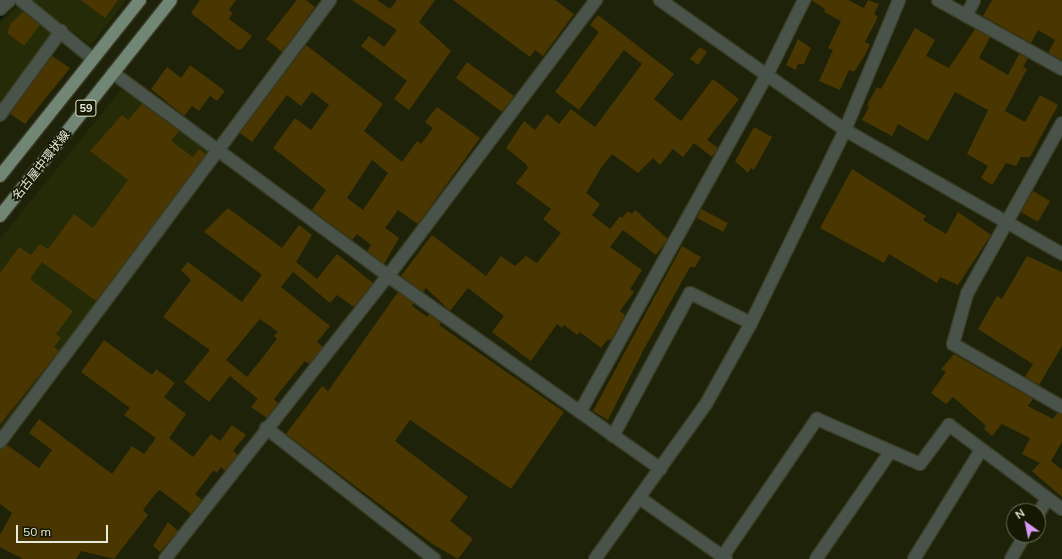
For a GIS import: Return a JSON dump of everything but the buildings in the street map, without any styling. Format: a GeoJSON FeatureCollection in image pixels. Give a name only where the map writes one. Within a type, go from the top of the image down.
{"type":"FeatureCollection","features":[{"type":"Feature","properties":{"kind":"main road","name":"名古屋中環状線"},"geometry":{"type":"LineString","coordinates":[[0,176],[140,0]]}},
{"type":"Feature","properties":{"kind":"main road","name":"名古屋中環状線"},"geometry":{"type":"LineString","coordinates":[[0,216],[171,0]]}},
{"type":"Feature","properties":{"kind":"street"},"geometry":{"type":"LineString","coordinates":[[0,9],[10,0]]}},
{"type":"Feature","properties":{"kind":"street"},"geometry":{"type":"LineString","coordinates":[[0,442],[330,0]]}},
{"type":"Feature","properties":{"kind":"street"},"geometry":{"type":"LineString","coordinates":[[165,559],[266,428],[388,276],[596,0]]}},
{"type":"Feature","properties":{"kind":"street"},"geometry":{"type":"LineString","coordinates":[[660,0],[845,130],[1062,254]]}},
{"type":"Feature","properties":{"kind":"street"},"geometry":{"type":"LineString","coordinates":[[580,412],[766,75],[804,0]]}},
{"type":"Feature","properties":{"kind":"street"},"geometry":{"type":"LineString","coordinates":[[594,559],[641,499],[706,404],[751,323],[845,130],[900,0]]}},
{"type":"Feature","properties":{"kind":"street"},"geometry":{"type":"LineString","coordinates":[[938,0],[1062,69]]}},
{"type":"Feature","properties":{"kind":"street"},"geometry":{"type":"LineString","coordinates":[[966,16],[974,0]]}},
{"type":"Feature","properties":{"kind":"street"},"geometry":{"type":"LineString","coordinates":[[22,1],[61,31],[93,59]]}},
{"type":"Feature","properties":{"kind":"street"},"geometry":{"type":"LineString","coordinates":[[0,115],[61,31]]}},
{"type":"Feature","properties":{"kind":"street"},"geometry":{"type":"LineString","coordinates":[[114,73],[388,276],[661,469]]}},
{"type":"Feature","properties":{"kind":"street"},"geometry":{"type":"LineString","coordinates":[[1062,122],[967,294],[953,344],[1062,407]]}},
{"type":"Feature","properties":{"kind":"street"},"geometry":{"type":"LineString","coordinates":[[613,436],[690,293],[751,323]]}},
{"type":"Feature","properties":{"kind":"street"},"geometry":{"type":"LineString","coordinates":[[641,499],[724,558],[817,419],[920,464],[949,425],[1062,509]]}},
{"type":"Feature","properties":{"kind":"street"},"geometry":{"type":"LineString","coordinates":[[266,428],[434,559]]}},
{"type":"Feature","properties":{"kind":"street"},"geometry":{"type":"LineString","coordinates":[[914,559],[982,450]]}},
{"type":"Feature","properties":{"kind":"street"},"geometry":{"type":"LineString","coordinates":[[816,559],[890,452]]}},
{"type":"Feature","properties":{"kind":"street"},"geometry":{"type":"LineString","coordinates":[[1045,503],[1047,499]]}},
{"type":"Feature","properties":{"kind":"street"},"geometry":{"type":"LineString","coordinates":[[1011,559],[1020,543]]}},
{"type":"Feature","properties":{"kind":"shaded area"},"geometry":{"type":"Polygon","coordinates":[[[33,0],[126,0],[91,45],[31,2],[33,0]]]}},
{"type":"Feature","properties":{"kind":"shaded area"},"geometry":{"type":"Polygon","coordinates":[[[18,6],[57,32],[0,110],[0,23],[18,6]]]}},
{"type":"Feature","properties":{"kind":"shaded area"},"geometry":{"type":"Polygon","coordinates":[[[122,89],[212,150],[0,440],[0,239],[122,89]]]}},
{"type":"Feature","properties":{"kind":"waterway"},"geometry":{"type":"LineString","coordinates":[[0,17],[6,11]]}}]}
